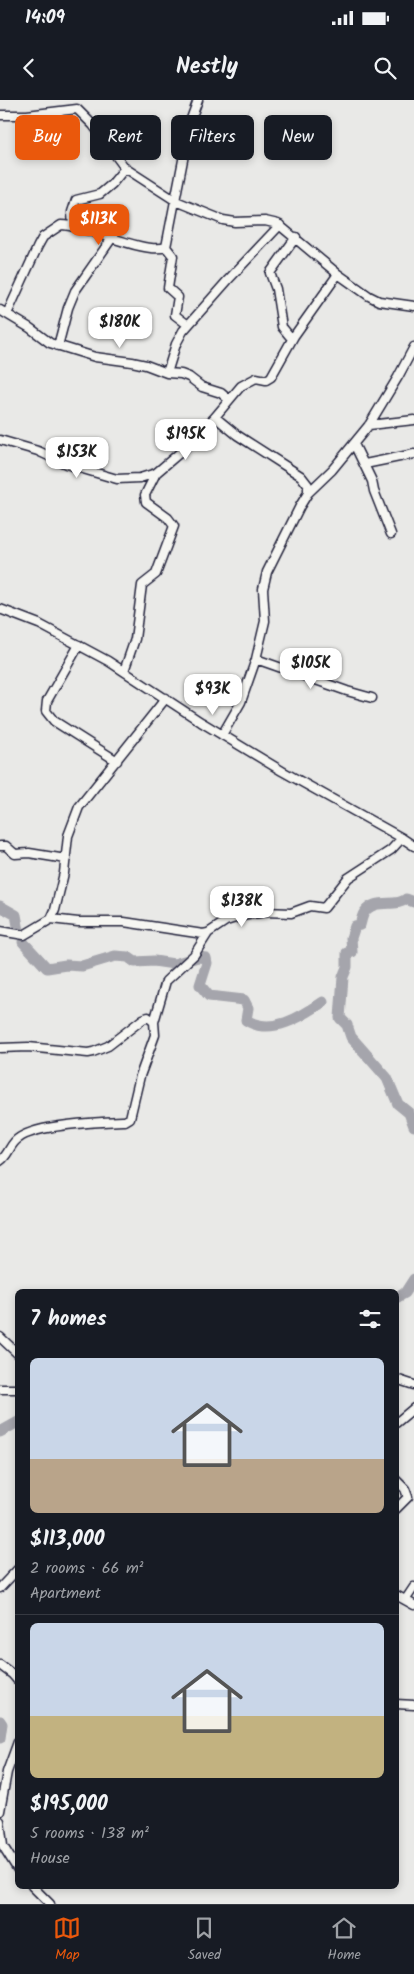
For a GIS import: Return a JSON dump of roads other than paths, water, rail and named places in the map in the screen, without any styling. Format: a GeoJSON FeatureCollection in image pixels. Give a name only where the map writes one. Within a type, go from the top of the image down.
{"type":"FeatureCollection","features":[{"type":"Feature","properties":{"kind":"street"},"geometry":{"type":"LineString","coordinates":[[166,248],[191,119],[198,100]]}},
{"type":"Feature","properties":{"kind":"street"},"geometry":{"type":"LineString","coordinates":[[0,115],[27,114],[78,105],[125,168],[176,201],[223,220],[265,222],[280,225],[338,274],[379,301],[414,306]]}},
{"type":"Feature","properties":{"kind":"street"},"geometry":{"type":"LineString","coordinates":[[73,227],[72,212],[76,200],[105,192],[125,168]]}},
{"type":"Feature","properties":{"kind":"street"},"geometry":{"type":"LineString","coordinates":[[166,248],[145,247],[61,225],[43,237],[3,312],[50,343],[95,357],[146,365],[167,373],[181,374],[202,387],[221,393],[229,400]]}},
{"type":"Feature","properties":{"kind":"street"},"geometry":{"type":"LineString","coordinates":[[167,373],[176,344],[188,325],[280,225]]}},
{"type":"Feature","properties":{"kind":"street"},"geometry":{"type":"LineString","coordinates":[[292,339],[282,327],[276,289],[270,273],[296,237]]}},
{"type":"Feature","properties":{"kind":"street"},"geometry":{"type":"LineString","coordinates":[[58,346],[68,308],[75,291],[112,238]]}},
{"type":"Feature","properties":{"kind":"street"},"geometry":{"type":"LineString","coordinates":[[166,248],[173,256],[168,288],[178,297],[175,315],[188,325]]}},
{"type":"Feature","properties":{"kind":"street"},"geometry":{"type":"LineString","coordinates":[[124,671],[135,639],[142,586],[156,574],[174,526],[168,518],[146,502],[145,495],[156,473],[183,450],[215,417],[240,386],[256,378],[266,380],[272,376],[292,339],[338,274]]}},
{"type":"Feature","properties":{"kind":"street"},"geometry":{"type":"LineString","coordinates":[[222,735],[241,702],[256,659],[265,621],[263,589],[267,572],[308,493],[354,444],[369,424],[414,347]]}},
{"type":"Feature","properties":{"kind":"street"},"geometry":{"type":"LineString","coordinates":[[215,417],[237,435],[302,476],[308,485],[308,493]]}},
{"type":"Feature","properties":{"kind":"street"},"geometry":{"type":"LineString","coordinates":[[369,424],[414,420]]}},
{"type":"Feature","properties":{"kind":"street"},"geometry":{"type":"LineString","coordinates":[[0,440],[38,451],[66,464],[117,479],[140,478],[156,473]]}},
{"type":"Feature","properties":{"kind":"street"},"geometry":{"type":"LineString","coordinates":[[354,444],[356,452],[365,464],[391,534]]}},
{"type":"Feature","properties":{"kind":"street"},"geometry":{"type":"LineString","coordinates":[[365,464],[414,454]]}},
{"type":"Feature","properties":{"kind":"street"},"geometry":{"type":"LineString","coordinates":[[0,609],[39,624],[79,645],[124,671],[222,735],[414,846]]}},
{"type":"Feature","properties":{"kind":"street"},"geometry":{"type":"LineString","coordinates":[[79,645],[47,701],[46,711],[54,721],[116,761]]}},
{"type":"Feature","properties":{"kind":"street"},"geometry":{"type":"LineString","coordinates":[[256,659],[372,698]]}},
{"type":"Feature","properties":{"kind":"street"},"geometry":{"type":"LineString","coordinates":[[0,931],[24,935],[51,919],[55,910],[66,859],[68,836],[79,807],[166,698]]}},
{"type":"Feature","properties":{"kind":"street"},"geometry":{"type":"LineString","coordinates":[[0,1161],[7,1155],[19,1138],[31,1132],[125,1121],[130,1118],[140,1076],[155,1035],[154,1022],[166,981],[194,955],[208,933],[226,921],[242,916],[265,912],[291,913],[310,906],[324,908],[348,878],[391,850],[402,838]]}},
{"type":"Feature","properties":{"kind":"street"},"geometry":{"type":"LineString","coordinates":[[0,846],[6,846],[15,854],[29,853],[66,859]]}},
{"type":"Feature","properties":{"kind":"street"},"geometry":{"type":"LineString","coordinates":[[51,919],[78,922],[124,922],[208,933]]}},
{"type":"Feature","properties":{"kind":"street"},"geometry":{"type":"LineString","coordinates":[[0,1048],[28,1047],[88,1053],[108,1046],[143,1019],[148,1017],[154,1022]]}},
{"type":"Feature","properties":{"kind":"street"},"geometry":{"type":"LineString","coordinates":[[0,1337],[15,1351]]}},
{"type":"Feature","properties":{"kind":"street"},"geometry":{"type":"LineString","coordinates":[[399,1380],[414,1385]]}},
{"type":"Feature","properties":{"kind":"street"},"geometry":{"type":"LineString","coordinates":[[0,1389],[15,1390]]}},
{"type":"Feature","properties":{"kind":"street"},"geometry":{"type":"LineString","coordinates":[[399,1420],[414,1408]]}},
{"type":"Feature","properties":{"kind":"street"},"geometry":{"type":"LineString","coordinates":[[399,1483],[405,1489],[408,1497],[399,1506]]}},
{"type":"Feature","properties":{"kind":"street"},"geometry":{"type":"LineString","coordinates":[[0,1588],[15,1572]]}},
{"type":"Feature","properties":{"kind":"street"},"geometry":{"type":"LineString","coordinates":[[406,1599],[414,1587]]}},
{"type":"Feature","properties":{"kind":"street"},"geometry":{"type":"LineString","coordinates":[[399,1596],[414,1605]]}},
{"type":"Feature","properties":{"kind":"street"},"geometry":{"type":"LineString","coordinates":[[0,1665],[15,1678]]}},
{"type":"Feature","properties":{"kind":"street"},"geometry":{"type":"LineString","coordinates":[[399,1704],[414,1705]]}},
{"type":"Feature","properties":{"kind":"street"},"geometry":{"type":"LineString","coordinates":[[0,1811],[7,1772],[15,1750]]}},
{"type":"Feature","properties":{"kind":"street"},"geometry":{"type":"LineString","coordinates":[[0,1822],[4,1846],[15,1865]]}},
{"type":"Feature","properties":{"kind":"street"},"geometry":{"type":"LineString","coordinates":[[35,1889],[50,1904]]}},
{"type":"Feature","properties":{"kind":"waterway"},"geometry":{"type":"LineString","coordinates":[[414,902],[406,899],[397,903],[373,905],[364,913],[360,925],[355,926],[351,938],[352,952],[347,953],[347,967],[343,977],[340,1018],[347,1025],[351,1037],[387,1078],[398,1104],[409,1113],[414,1126]]}},
{"type":"Feature","properties":{"kind":"waterway"},"geometry":{"type":"LineString","coordinates":[[0,906],[16,915],[19,931]]}},
{"type":"Feature","properties":{"kind":"waterway"},"geometry":{"type":"LineString","coordinates":[[23,942],[47,968],[66,965],[82,966],[115,956],[128,957],[135,962],[154,961],[174,964],[198,957],[206,958],[207,963],[200,985],[209,996],[244,1000],[248,1008],[246,1020],[265,1026],[286,1023],[296,1019],[323,1002]]}},
{"type":"Feature","properties":{"kind":"waterway"},"geometry":{"type":"LineString","coordinates":[[399,1296],[405,1293],[414,1279]]}},
{"type":"Feature","properties":{"kind":"waterway"},"geometry":{"type":"LineString","coordinates":[[0,1432],[15,1424]]}},
{"type":"Feature","properties":{"kind":"waterway"},"geometry":{"type":"LineString","coordinates":[[0,1721],[2,1724],[0,1738]]}}]}
